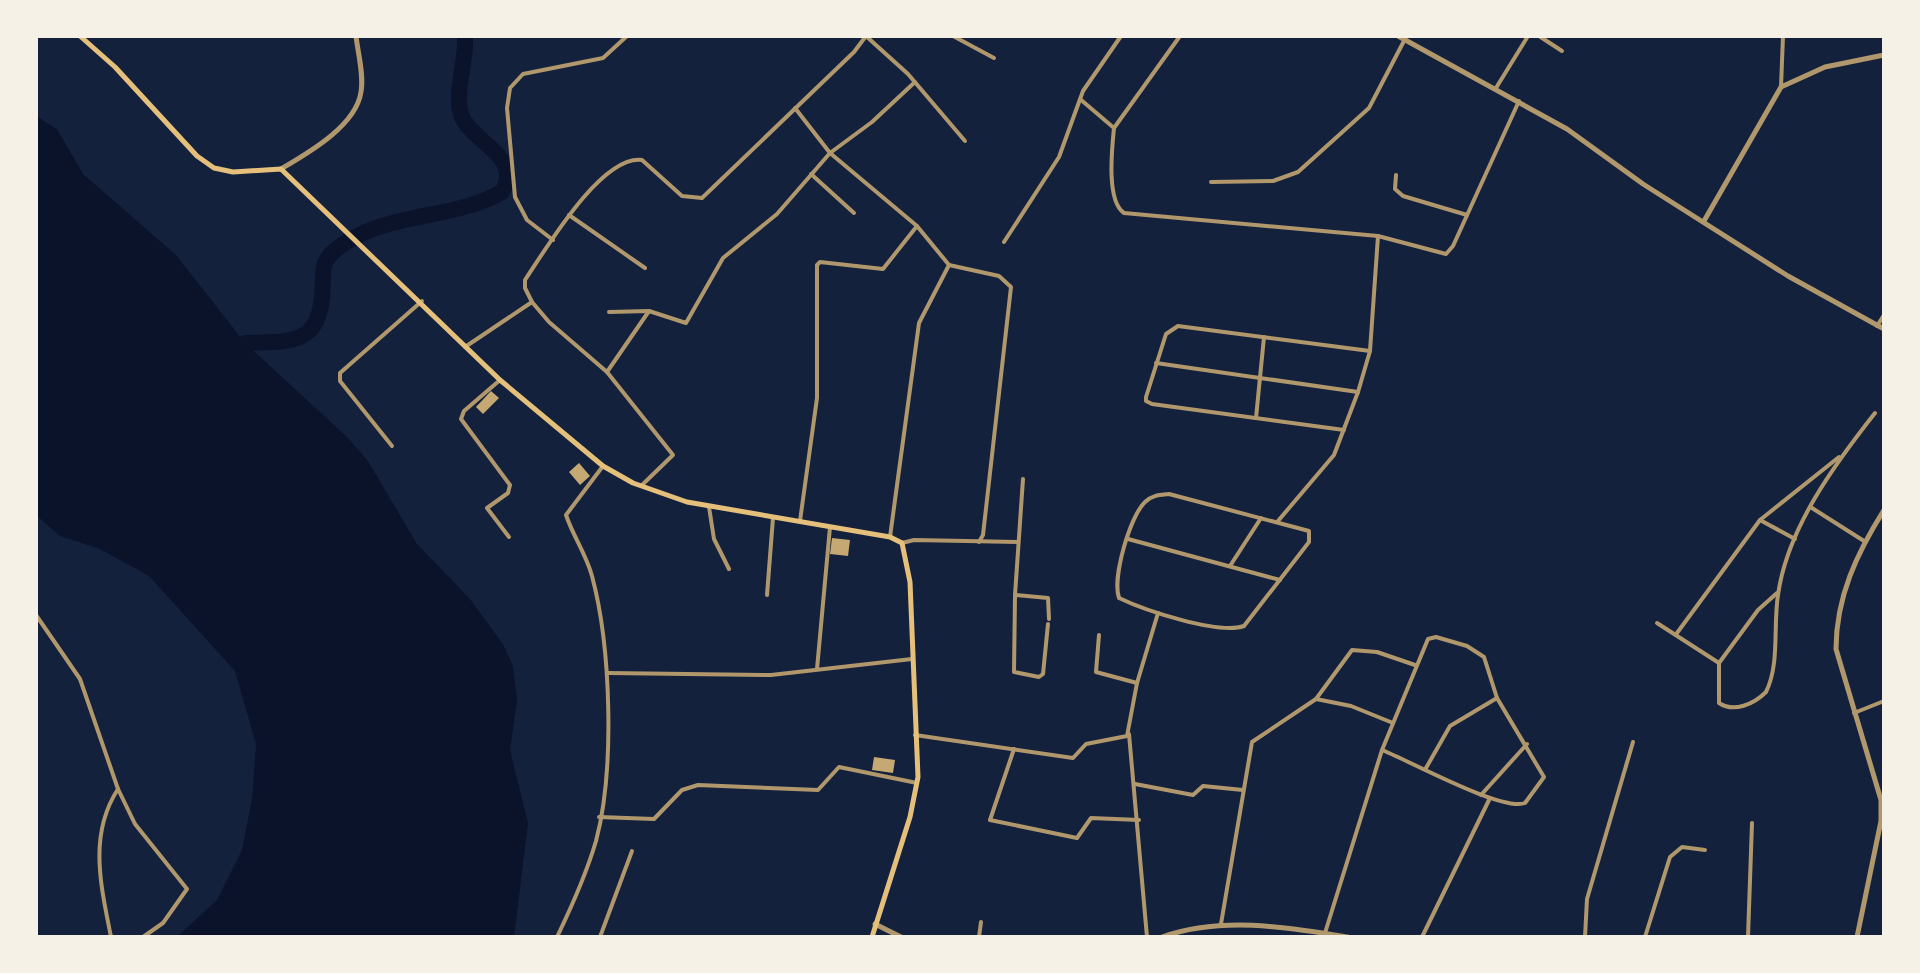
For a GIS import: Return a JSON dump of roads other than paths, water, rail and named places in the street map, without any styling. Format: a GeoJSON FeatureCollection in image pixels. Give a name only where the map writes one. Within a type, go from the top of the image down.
{"type":"FeatureCollection","features":[{"type":"Feature","properties":{"kind":"main road"},"geometry":{"type":"LineString","coordinates":[[80,36],[115,67],[197,156],[214,168],[233,172],[281,169],[376,256],[500,380],[603,466],[640,486],[709,507],[890,537],[902,543],[910,582],[917,783],[872,937]]}},
{"type":"Feature","properties":{"kind":"street"},"geometry":{"type":"LineString","coordinates":[[281,169],[309,152],[355,108],[361,96],[362,81],[356,36]]}},
{"type":"Feature","properties":{"kind":"street"},"geometry":{"type":"LineString","coordinates":[[553,240],[527,220],[515,197],[507,108],[510,88],[523,74],[603,58],[627,36]]}},
{"type":"Feature","properties":{"kind":"street"},"geometry":{"type":"LineString","coordinates":[[953,36],[994,58]]}},
{"type":"Feature","properties":{"kind":"street"},"geometry":{"type":"LineString","coordinates":[[1004,242],[1059,157],[1080,99],[1121,36]]}},
{"type":"Feature","properties":{"kind":"street"},"geometry":{"type":"LineString","coordinates":[[1180,36],[1114,128],[1111,158],[1115,202],[1124,213],[1378,236],[1446,254],[1451,251],[1519,101]]}},
{"type":"Feature","properties":{"kind":"street"},"geometry":{"type":"LineString","coordinates":[[1398,36],[1414,39],[1567,129],[1643,184],[1788,276],[1881,328],[1884,315]]}},
{"type":"Feature","properties":{"kind":"street"},"geometry":{"type":"LineString","coordinates":[[1496,88],[1528,36]]}},
{"type":"Feature","properties":{"kind":"street"},"geometry":{"type":"LineString","coordinates":[[1539,36],[1562,51]]}},
{"type":"Feature","properties":{"kind":"street"},"geometry":{"type":"LineString","coordinates":[[1704,221],[1781,87],[1783,36]]}},
{"type":"Feature","properties":{"kind":"street"},"geometry":{"type":"LineString","coordinates":[[640,486],[673,455],[607,372],[549,322],[532,302],[524,284],[569,215],[604,177],[628,159],[649,163],[682,196],[702,198],[866,37],[915,82],[965,141]]}},
{"type":"Feature","properties":{"kind":"street"},"geometry":{"type":"LineString","coordinates":[[1211,182],[1273,181],[1298,172],[1369,108],[1405,39]]}},
{"type":"Feature","properties":{"kind":"street"},"geometry":{"type":"LineString","coordinates":[[1781,87],[1825,67],[1884,55]]}},
{"type":"Feature","properties":{"kind":"street"},"geometry":{"type":"LineString","coordinates":[[609,312],[649,311],[686,323],[723,258],[777,214],[830,153],[872,122],[915,82]]}},
{"type":"Feature","properties":{"kind":"street"},"geometry":{"type":"LineString","coordinates":[[1080,99],[1114,128]]}},
{"type":"Feature","properties":{"kind":"street"},"geometry":{"type":"LineString","coordinates":[[795,108],[830,153],[917,226],[949,265],[999,276],[1011,287],[983,535],[979,542]]}},
{"type":"Feature","properties":{"kind":"street"},"geometry":{"type":"LineString","coordinates":[[811,174],[854,213]]}},
{"type":"Feature","properties":{"kind":"street"},"geometry":{"type":"LineString","coordinates":[[1396,175],[1395,189],[1403,196],[1467,215]]}},
{"type":"Feature","properties":{"kind":"street"},"geometry":{"type":"LineString","coordinates":[[569,215],[645,268]]}},
{"type":"Feature","properties":{"kind":"street"},"geometry":{"type":"LineString","coordinates":[[800,522],[817,398],[817,265],[820,262],[843,263],[883,269],[917,226]]}},
{"type":"Feature","properties":{"kind":"street"},"geometry":{"type":"LineString","coordinates":[[1278,521],[1329,463],[1358,392],[1370,351],[1378,236]]}},
{"type":"Feature","properties":{"kind":"street"},"geometry":{"type":"LineString","coordinates":[[890,537],[919,323],[949,265]]}},
{"type":"Feature","properties":{"kind":"street"},"geometry":{"type":"LineString","coordinates":[[392,446],[340,381],[340,373],[422,301]]}},
{"type":"Feature","properties":{"kind":"street"},"geometry":{"type":"LineString","coordinates":[[465,347],[532,302]]}},
{"type":"Feature","properties":{"kind":"street"},"geometry":{"type":"LineString","coordinates":[[607,372],[649,311]]}},
{"type":"Feature","properties":{"kind":"street"},"geometry":{"type":"LineString","coordinates":[[1344,430],[1148,403],[1146,397],[1166,334],[1178,326],[1370,351]]}},
{"type":"Feature","properties":{"kind":"street"},"geometry":{"type":"LineString","coordinates":[[1256,418],[1264,337]]}},
{"type":"Feature","properties":{"kind":"street"},"geometry":{"type":"LineString","coordinates":[[1156,363],[1358,392]]}},
{"type":"Feature","properties":{"kind":"street"},"geometry":{"type":"LineString","coordinates":[[500,380],[464,411],[461,419],[510,485],[508,493],[487,508],[509,537]]}},
{"type":"Feature","properties":{"kind":"street"},"geometry":{"type":"LineString","coordinates":[[1778,593],[1758,610],[1719,663],[1719,703],[1725,707],[1743,706],[1766,692],[1772,676],[1778,593],[1795,539],[1842,455],[1875,413]]}},
{"type":"Feature","properties":{"kind":"street"},"geometry":{"type":"LineString","coordinates":[[1677,633],[1760,520],[1842,455]]}},
{"type":"Feature","properties":{"kind":"street"},"geometry":{"type":"LineString","coordinates":[[557,937],[587,871],[599,817],[607,755],[608,673],[592,575],[566,515],[603,466]]}},
{"type":"Feature","properties":{"kind":"street"},"geometry":{"type":"LineString","coordinates":[[1015,595],[1048,598],[1043,674],[1039,677],[1014,672],[1015,595],[1023,479]]}},
{"type":"Feature","properties":{"kind":"street"},"geometry":{"type":"LineString","coordinates":[[1156,495],[1189,497],[1278,521],[1306,529],[1311,535],[1250,621],[1236,629],[1158,612],[1123,600],[1117,593],[1120,559],[1138,510],[1156,495]]}},
{"type":"Feature","properties":{"kind":"street"},"geometry":{"type":"LineString","coordinates":[[709,507],[714,539],[729,569]]}},
{"type":"Feature","properties":{"kind":"street"},"geometry":{"type":"LineString","coordinates":[[1812,508],[1864,541]]}},
{"type":"Feature","properties":{"kind":"street"},"geometry":{"type":"LineString","coordinates":[[1857,937],[1879,834],[1882,799],[1836,649],[1836,631],[1850,573],[1864,541],[1884,510]]}},
{"type":"Feature","properties":{"kind":"street"},"geometry":{"type":"LineString","coordinates":[[767,595],[773,518]]}},
{"type":"Feature","properties":{"kind":"street"},"geometry":{"type":"LineString","coordinates":[[1230,566],[1261,518]]}},
{"type":"Feature","properties":{"kind":"street"},"geometry":{"type":"LineString","coordinates":[[1760,520],[1795,539]]}},
{"type":"Feature","properties":{"kind":"street"},"geometry":{"type":"LineString","coordinates":[[817,669],[830,527]]}},
{"type":"Feature","properties":{"kind":"street"},"geometry":{"type":"LineString","coordinates":[[1127,539],[1280,580]]}},
{"type":"Feature","properties":{"kind":"street"},"geometry":{"type":"LineString","coordinates":[[902,543],[914,540],[1018,542]]}},
{"type":"Feature","properties":{"kind":"street"},"geometry":{"type":"LineString","coordinates":[[1147,937],[1129,734],[1137,683],[1158,612]]}},
{"type":"Feature","properties":{"kind":"street"},"geometry":{"type":"LineString","coordinates":[[36,615],[80,679],[118,789],[153,850],[187,889],[163,923],[143,937]]}},
{"type":"Feature","properties":{"kind":"street"},"geometry":{"type":"LineString","coordinates":[[1657,623],[1677,633],[1719,663]]}},
{"type":"Feature","properties":{"kind":"street"},"geometry":{"type":"LineString","coordinates":[[1099,635],[1096,672],[1137,683]]}},
{"type":"Feature","properties":{"kind":"street"},"geometry":{"type":"LineString","coordinates":[[1325,933],[1382,750],[1423,645],[1432,637],[1467,646],[1484,657],[1497,698],[1544,774],[1538,787],[1520,805],[1489,800],[1382,750]]}},
{"type":"Feature","properties":{"kind":"street"},"geometry":{"type":"LineString","coordinates":[[1221,924],[1252,742],[1316,699],[1352,650],[1377,652],[1415,665]]}},
{"type":"Feature","properties":{"kind":"street"},"geometry":{"type":"LineString","coordinates":[[608,673],[771,675],[912,659]]}},
{"type":"Feature","properties":{"kind":"street"},"geometry":{"type":"LineString","coordinates":[[1426,768],[1450,726],[1497,698]]}},
{"type":"Feature","properties":{"kind":"street"},"geometry":{"type":"LineString","coordinates":[[1316,699],[1351,706],[1393,723]]}},
{"type":"Feature","properties":{"kind":"street"},"geometry":{"type":"LineString","coordinates":[[1854,713],[1884,701]]}},
{"type":"Feature","properties":{"kind":"street"},"geometry":{"type":"LineString","coordinates":[[915,735],[1073,758],[1086,744],[1129,734]]}},
{"type":"Feature","properties":{"kind":"street"},"geometry":{"type":"LineString","coordinates":[[1585,937],[1587,899],[1633,742]]}},
{"type":"Feature","properties":{"kind":"street"},"geometry":{"type":"LineString","coordinates":[[1481,795],[1527,744]]}},
{"type":"Feature","properties":{"kind":"street"},"geometry":{"type":"LineString","coordinates":[[1014,749],[990,820],[1077,838],[1091,818],[1139,820]]}},
{"type":"Feature","properties":{"kind":"street"},"geometry":{"type":"LineString","coordinates":[[599,817],[654,819],[682,790],[698,785],[818,790],[839,767],[917,783]]}},
{"type":"Feature","properties":{"kind":"street"},"geometry":{"type":"LineString","coordinates":[[1135,784],[1193,795],[1203,786],[1243,790]]}},
{"type":"Feature","properties":{"kind":"street"},"geometry":{"type":"LineString","coordinates":[[111,937],[100,875],[99,837],[104,810],[118,789]]}},
{"type":"Feature","properties":{"kind":"street"},"geometry":{"type":"LineString","coordinates":[[1422,937],[1489,800]]}},
{"type":"Feature","properties":{"kind":"street"},"geometry":{"type":"LineString","coordinates":[[1748,937],[1752,823]]}},
{"type":"Feature","properties":{"kind":"street"},"geometry":{"type":"LineString","coordinates":[[1645,937],[1670,857],[1682,847],[1705,850]]}},
{"type":"Feature","properties":{"kind":"street"},"geometry":{"type":"LineString","coordinates":[[600,937],[632,851]]}},
{"type":"Feature","properties":{"kind":"street"},"geometry":{"type":"LineString","coordinates":[[979,937],[981,922]]}},
{"type":"Feature","properties":{"kind":"street"},"geometry":{"type":"LineString","coordinates":[[875,924],[901,937]]}},
{"type":"Feature","properties":{"kind":"street"},"geometry":{"type":"LineString","coordinates":[[1162,937],[1187,928],[1221,924],[1348,937]]}},
{"type":"Feature","properties":{"kind":"water"},"geometry":{"type":"Polygon","coordinates":[[[36,116],[57,129],[83,174],[176,255],[245,343],[347,437],[368,461],[417,544],[470,599],[503,644],[513,666],[517,700],[510,750],[528,823],[514,937],[177,937],[217,900],[242,850],[252,799],[256,744],[235,671],[149,576],[100,549],[60,536],[36,515],[36,116]]]}},
{"type":"Feature","properties":{"kind":"waterway"},"geometry":{"type":"LineString","coordinates":[[245,343],[294,339],[313,327],[322,300],[326,261],[351,239],[372,229],[461,208],[502,192],[507,180],[502,160],[462,117],[459,98],[465,36]]}}]}
